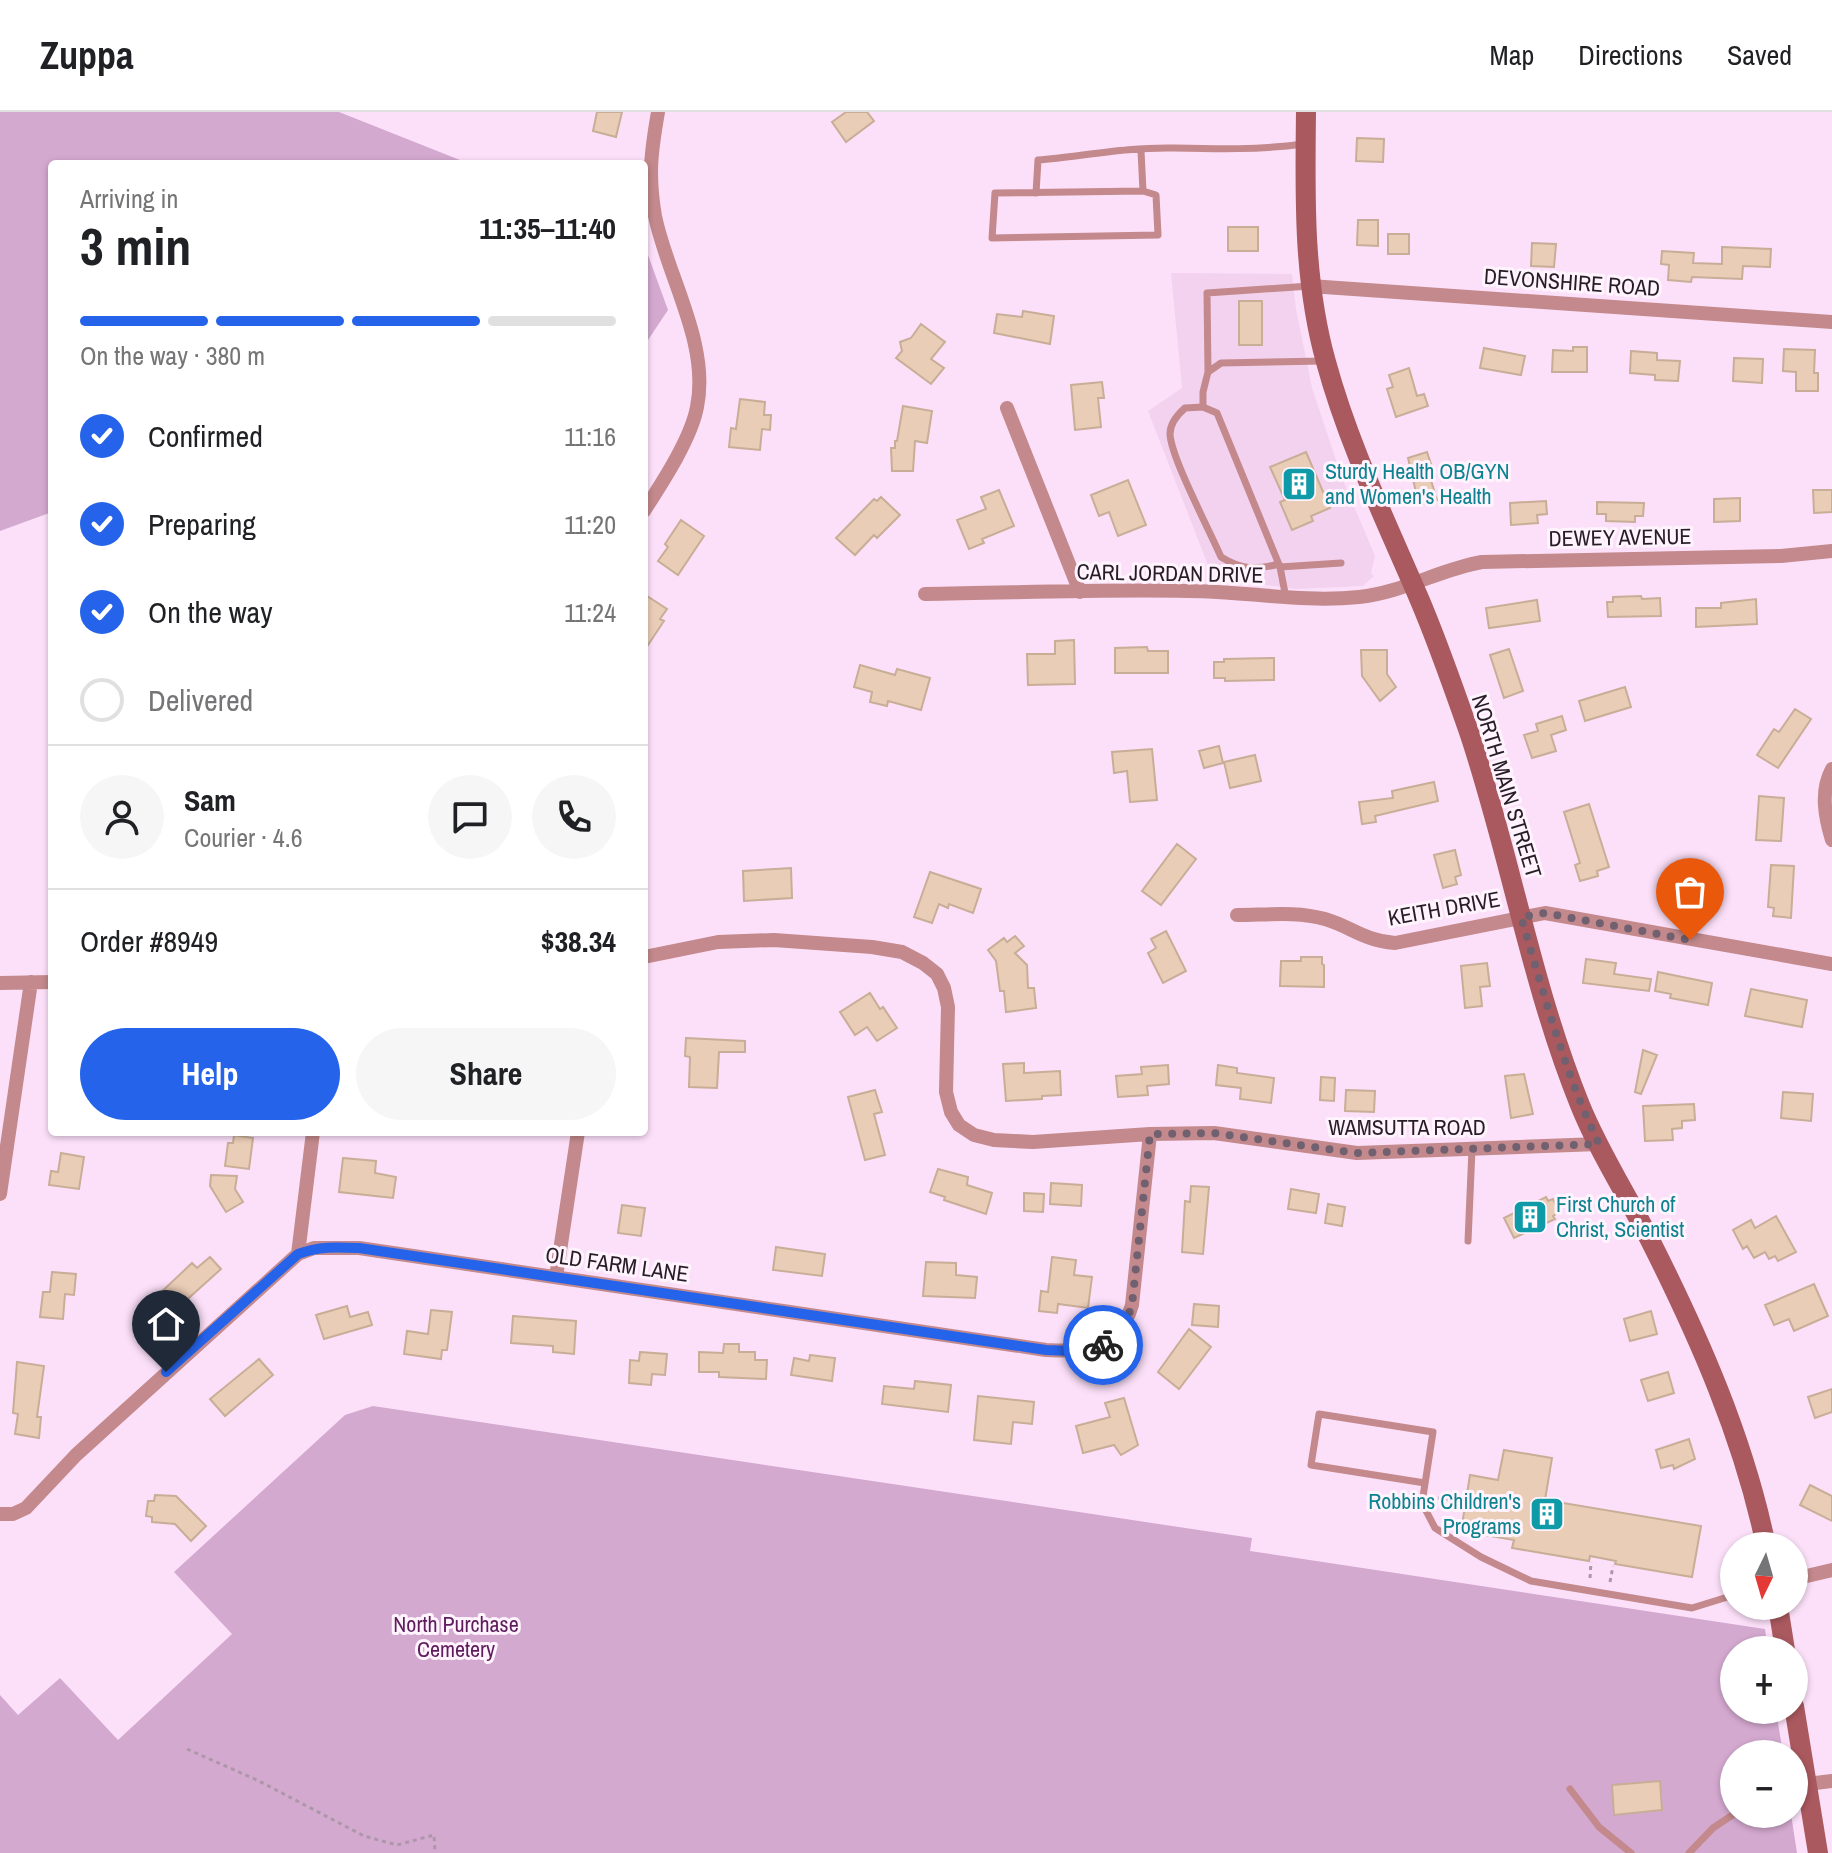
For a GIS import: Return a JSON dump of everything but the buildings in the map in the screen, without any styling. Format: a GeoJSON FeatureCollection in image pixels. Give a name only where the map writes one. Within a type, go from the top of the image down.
{"type":"FeatureCollection","features":[{"type":"Feature","properties":{"kind":"main road","name":"NORTH MAIN STREET"},"geometry":{"type":"LineString","coordinates":[[1306,112],[1306,227],[1310,286],[1326,361],[1356,456],[1412,583],[1469,733],[1557,1038],[1580,1105],[1681,1303],[1716,1379],[1762,1532]]}},
{"type":"Feature","properties":{"kind":"main road"},"geometry":{"type":"LineString","coordinates":[[1808,1816],[1818,1853]]}},
{"type":"Feature","properties":{"kind":"street"},"geometry":{"type":"LineString","coordinates":[[648,504],[679,453],[697,407],[698,363],[656,217],[649,162],[658,112]]}},
{"type":"Feature","properties":{"kind":"street","name":"DEVONSHIRE ROAD"},"geometry":{"type":"LineString","coordinates":[[1310,286],[1832,322]]}},
{"type":"Feature","properties":{"kind":"street"},"geometry":{"type":"LineString","coordinates":[[1007,408],[1080,592]]}},
{"type":"Feature","properties":{"kind":"street","name":"DEWEY AVENUE"},"geometry":{"type":"LineString","coordinates":[[1412,583],[1462,565],[1494,561],[1770,557],[1832,551]]}},
{"type":"Feature","properties":{"kind":"street","name":"CARL JORDAN DRIVE"},"geometry":{"type":"LineString","coordinates":[[925,594],[1190,591],[1286,598],[1358,597],[1389,592],[1412,583]]}},
{"type":"Feature","properties":{"kind":"street"},"geometry":{"type":"LineString","coordinates":[[1832,769],[1824,796],[1832,840]]}},
{"type":"Feature","properties":{"kind":"street","name":"KEITH DRIVE"},"geometry":{"type":"LineString","coordinates":[[1237,915],[1300,914],[1327,920],[1373,941],[1395,943],[1545,913],[1832,964]]}},
{"type":"Feature","properties":{"kind":"street","name":"WAMSUTTA ROAD"},"geometry":{"type":"LineString","coordinates":[[648,956],[718,942],[774,940],[902,952],[930,968],[944,988],[948,1007],[946,1092],[951,1112],[959,1125],[974,1135],[1013,1142],[1214,1133],[1357,1153],[1599,1144]]}},
{"type":"Feature","properties":{"kind":"street"},"geometry":{"type":"LineString","coordinates":[[0,1194],[31,982]]}},
{"type":"Feature","properties":{"kind":"street"},"geometry":{"type":"LineString","coordinates":[[0,983],[48,982]]}},
{"type":"Feature","properties":{"kind":"street","name":"OLD FARM LANE"},"geometry":{"type":"LineString","coordinates":[[298,1254],[314,1248],[359,1248],[1046,1350],[1088,1350],[1118,1335],[1127,1323],[1132,1305],[1150,1134]]}},
{"type":"Feature","properties":{"kind":"street"},"geometry":{"type":"LineString","coordinates":[[0,1514],[13,1514],[26,1508],[76,1455],[298,1254],[313,1136]]}},
{"type":"Feature","properties":{"kind":"street"},"geometry":{"type":"LineString","coordinates":[[556,1277],[577,1136]]}},
{"type":"Feature","properties":{"kind":"street"},"geometry":{"type":"LineString","coordinates":[[1808,1576],[1832,1570]]}},
{"type":"Feature","properties":{"kind":"street"},"geometry":{"type":"LineString","coordinates":[[1808,1785],[1832,1781]]}},
{"type":"Feature","properties":{"kind":"lane"},"geometry":{"type":"LineString","coordinates":[[1036,193],[1038,160],[1141,151],[1269,148],[1305,143]]}},
{"type":"Feature","properties":{"kind":"lane"},"geometry":{"type":"LineString","coordinates":[[1141,151],[1143,191]]}},
{"type":"Feature","properties":{"kind":"lane"},"geometry":{"type":"LineString","coordinates":[[1143,191],[1156,195],[1158,235],[992,238],[995,193],[1143,191]]}},
{"type":"Feature","properties":{"kind":"lane"},"geometry":{"type":"LineString","coordinates":[[1203,407],[1208,372],[1207,293],[1310,286]]}},
{"type":"Feature","properties":{"kind":"lane"},"geometry":{"type":"LineString","coordinates":[[1208,372],[1221,363],[1326,361]]}},
{"type":"Feature","properties":{"kind":"lane"},"geometry":{"type":"LineString","coordinates":[[1286,598],[1279,565],[1217,413],[1203,407],[1185,408],[1174,418],[1170,435],[1221,557],[1232,564],[1257,570],[1279,565],[1341,563]]}},
{"type":"Feature","properties":{"kind":"lane"},"geometry":{"type":"LineString","coordinates":[[1468,1241],[1472,1149]]}},
{"type":"Feature","properties":{"kind":"lane"},"geometry":{"type":"LineString","coordinates":[[1425,1483],[1311,1465],[1319,1414],[1433,1432],[1422,1503],[1435,1528],[1481,1557],[1531,1581],[1692,1608],[1720,1599]]}},
{"type":"Feature","properties":{"kind":"lane"},"geometry":{"type":"LineString","coordinates":[[1570,1789],[1599,1827],[1631,1853]]}},
{"type":"Feature","properties":{"kind":"lane"},"geometry":{"type":"LineString","coordinates":[[1689,1853],[1720,1823]]}},
{"type":"Feature","properties":{"kind":"path"},"geometry":{"type":"LineString","coordinates":[[1438,1498],[1466,1502]]}},
{"type":"Feature","properties":{"kind":"path"},"geometry":{"type":"LineString","coordinates":[[1591,1562],[1588,1577],[1609,1582],[1613,1566]]}},
{"type":"Feature","properties":{"kind":"path"},"geometry":{"type":"LineString","coordinates":[[187,1749],[259,1781],[364,1836],[397,1845],[434,1835],[435,1853]]}},
{"type":"Feature","properties":{"kind":"shaded area"},"geometry":{"type":"Polygon","coordinates":[[[1171,273],[1292,274],[1312,388],[1341,475],[1375,556],[1371,573],[1374,576],[1363,586],[1296,589],[1213,578],[1148,411],[1182,388],[1171,273]]]}},
{"type":"Feature","properties":{"kind":"green space"},"geometry":{"type":"Polygon","coordinates":[[[0,112],[339,112],[460,160],[48,160],[48,513],[0,531],[0,112]]]}},
{"type":"Feature","properties":{"kind":"green space"},"geometry":{"type":"Polygon","coordinates":[[[648,255],[668,310],[648,340],[648,255]]]}},
{"type":"Feature","properties":{"kind":"green space","name":"North Purchase Cemetery"},"geometry":{"type":"Polygon","coordinates":[[[373,1406],[1252,1538],[1250,1551],[1765,1629],[1766,1636],[1720,1636],[1720,1724],[1778,1724],[1781,1740],[1720,1740],[1720,1828],[1793,1828],[1797,1853],[0,1853],[0,1695],[18,1715],[60,1678],[118,1740],[232,1634],[174,1572],[345,1415],[373,1406]]]}},
{"type":"Feature","properties":{"kind":"way so far"},"geometry":{"type":"LineString","coordinates":[[1103,1345],[1118,1335],[1127,1323],[1132,1305],[1150,1134],[1214,1133],[1357,1153],[1599,1144],[1580,1105],[1552,1025],[1521,917],[1545,913],[1690,940]]}},
{"type":"Feature","properties":{"kind":"place","name":"Sturdy Health OB/GYN and Women's Health"},"geometry":{"type":"Point","coordinates":[1299,484]}},
{"type":"Feature","properties":{"kind":"place","name":"First Church of Christ, Scientist"},"geometry":{"type":"Point","coordinates":[1530,1217]}},
{"type":"Feature","properties":{"kind":"place","name":"Robbins Children's Programs"},"geometry":{"type":"Point","coordinates":[1547,1514]}},
{"type":"Feature","properties":{"kind":"route"},"geometry":{"type":"LineString","coordinates":[[166,1372],[298,1254],[314,1248],[333,1247],[359,1248],[1046,1350],[1088,1350],[1103,1345]]}}]}
